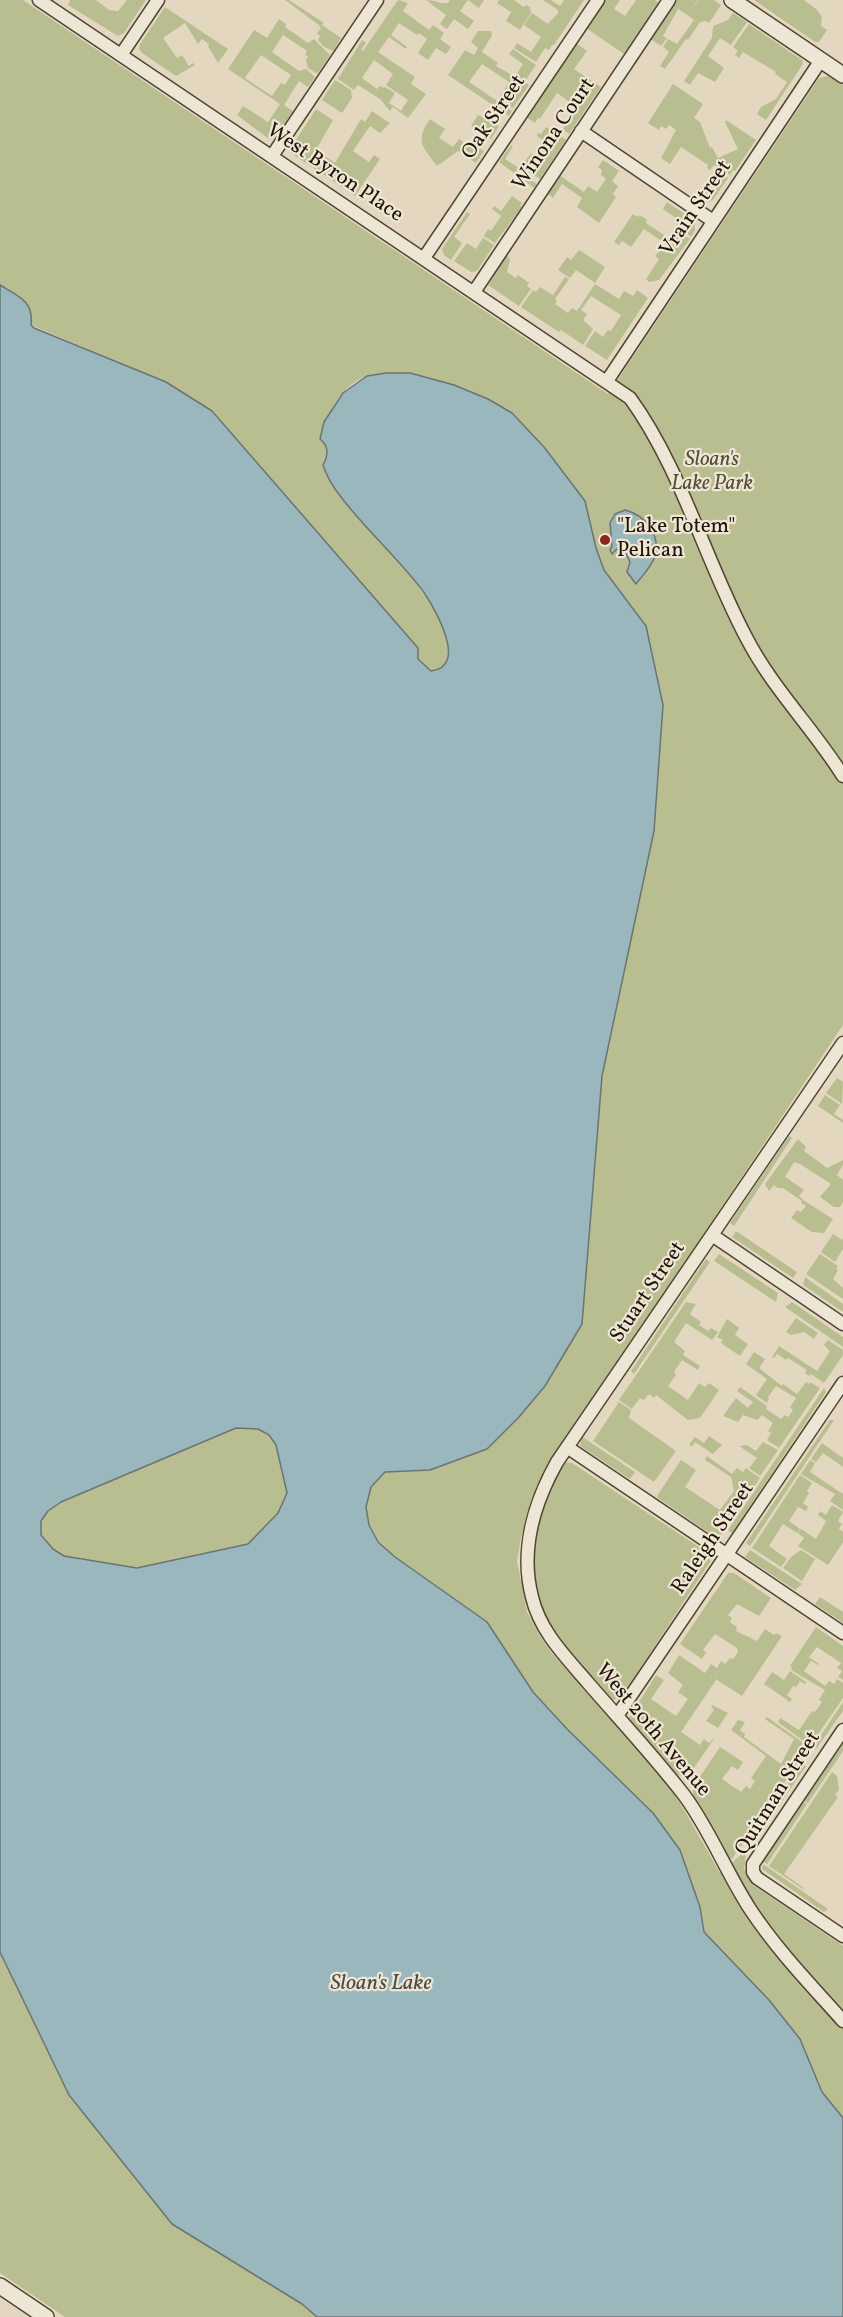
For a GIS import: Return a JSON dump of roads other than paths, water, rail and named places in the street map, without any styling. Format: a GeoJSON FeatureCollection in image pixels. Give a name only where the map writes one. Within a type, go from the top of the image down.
{"type":"FeatureCollection","features":[{"type":"Feature","properties":{"kind":"street","name":"West Byron Place"},"geometry":{"type":"LineString","coordinates":[[39,0],[630,398],[649,424],[747,640],[768,676],[843,776]]}},
{"type":"Feature","properties":{"kind":"street"},"geometry":{"type":"LineString","coordinates":[[121,55],[158,0]]}},
{"type":"Feature","properties":{"kind":"street"},"geometry":{"type":"LineString","coordinates":[[272,156],[377,0]]}},
{"type":"Feature","properties":{"kind":"street","name":"Oak Street"},"geometry":{"type":"LineString","coordinates":[[424,258],[598,0]]}},
{"type":"Feature","properties":{"kind":"street","name":"Winona Court"},"geometry":{"type":"LineString","coordinates":[[474,292],[669,0]]}},
{"type":"Feature","properties":{"kind":"street"},"geometry":{"type":"LineString","coordinates":[[733,0],[843,75]]}},
{"type":"Feature","properties":{"kind":"street","name":"Vrain Street"},"geometry":{"type":"LineString","coordinates":[[607,381],[821,60]]}},
{"type":"Feature","properties":{"kind":"street"},"geometry":{"type":"LineString","coordinates":[[581,132],[713,221]]}},
{"type":"Feature","properties":{"kind":"street","name":"Stuart Street"},"geometry":{"type":"LineString","coordinates":[[529,1581],[526,1562],[532,1526],[547,1483],[567,1447],[843,1042]]}},
{"type":"Feature","properties":{"kind":"street"},"geometry":{"type":"LineString","coordinates":[[712,1235],[843,1324]]}},
{"type":"Feature","properties":{"kind":"street","name":"Raleigh Street"},"geometry":{"type":"LineString","coordinates":[[617,1716],[843,1383]]}},
{"type":"Feature","properties":{"kind":"street"},"geometry":{"type":"LineString","coordinates":[[567,1447],[843,1633]]}},
{"type":"Feature","properties":{"kind":"street","name":"West 20th Avenue"},"geometry":{"type":"LineString","coordinates":[[529,1581],[532,1599],[545,1629],[683,1795],[704,1827],[749,1907],[773,1941],[843,2021]]}},
{"type":"Feature","properties":{"kind":"street","name":"Quitman Street"},"geometry":{"type":"LineString","coordinates":[[843,1730],[753,1864],[753,1872],[757,1878],[843,1936]]}},
{"type":"Feature","properties":{"kind":"street"},"geometry":{"type":"LineString","coordinates":[[1,2287],[46,2317]]}},
{"type":"Feature","properties":{"kind":"water","name":"Sloan's Lake"},"geometry":{"type":"Polygon","coordinates":[[[0,285],[19,296],[27,305],[30,310],[31,325],[34,328],[166,382],[212,411],[418,648],[418,659],[431,671],[442,667],[447,659],[448,649],[446,636],[435,611],[423,591],[338,493],[323,465],[327,451],[320,439],[324,422],[343,393],[367,376],[410,373],[454,385],[488,399],[512,413],[544,447],[585,501],[596,548],[604,570],[646,626],[663,705],[654,831],[602,1076],[582,1324],[545,1386],[519,1417],[487,1449],[430,1470],[385,1472],[371,1487],[366,1507],[369,1525],[378,1542],[395,1557],[487,1622],[533,1692],[567,1729],[653,1813],[680,1850],[700,1907],[704,1932],[769,2000],[800,2039],[822,2092],[843,2118],[843,2317],[317,2317],[302,2304],[172,2224],[69,2095],[0,1952],[0,285]],[[236,1428],[61,1502],[48,1511],[41,1521],[41,1535],[53,1549],[64,1556],[137,1568],[248,1544],[278,1513],[287,1493],[276,1445],[269,1435],[258,1429],[236,1428]]]}},
{"type":"Feature","properties":{"kind":"water"},"geometry":{"type":"Polygon","coordinates":[[[625,510],[645,521],[656,541],[654,560],[636,584],[627,572],[630,562],[625,552],[617,549],[612,554],[610,550],[612,546],[610,523],[615,514],[625,510]]]}},
{"type":"Feature","properties":{"kind":"place","name":"\"Lake Totem\" Pelican"},"geometry":{"type":"Point","coordinates":[605,540]}},
{"type":"Feature","properties":{"kind":"park label","name":"Sloan's Lake Park"},"geometry":{"type":"Point","coordinates":[712,473]}}]}
